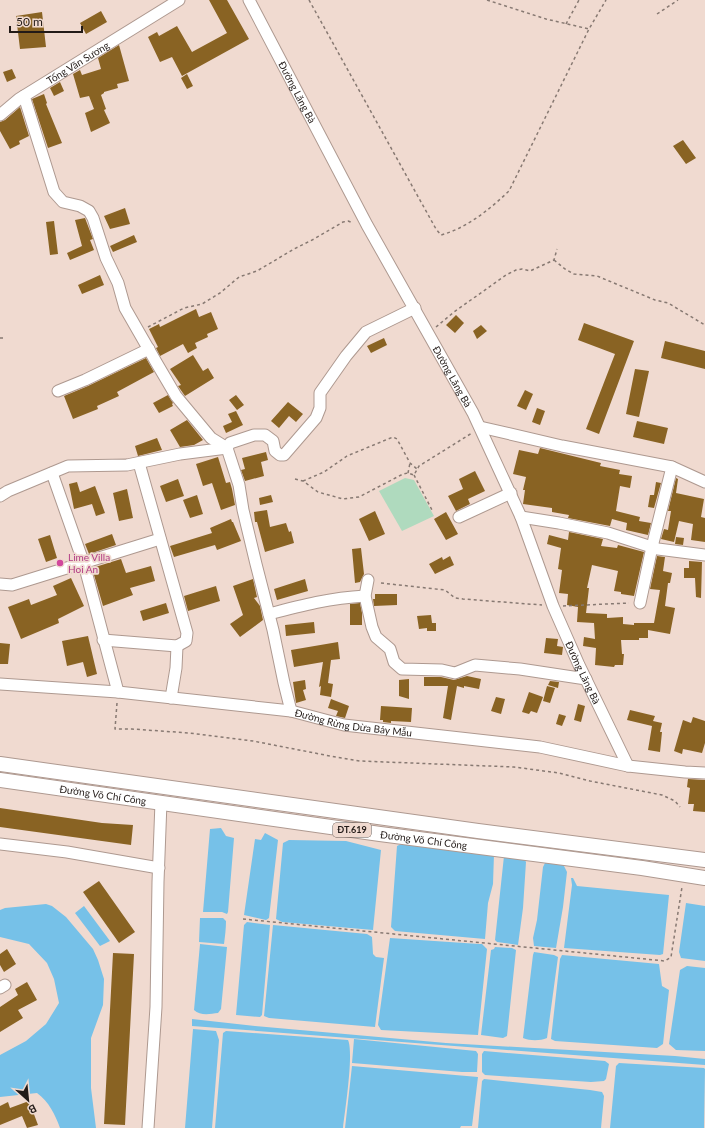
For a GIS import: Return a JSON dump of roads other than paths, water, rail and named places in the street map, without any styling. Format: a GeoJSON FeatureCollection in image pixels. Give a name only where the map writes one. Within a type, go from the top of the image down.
{"type":"FeatureCollection","features":[{"type":"Feature","properties":{"kind":"main road","name":"Đường Võ Chí Công"},"geometry":{"type":"LineString","coordinates":[[0,764],[478,831],[705,860]]}},
{"type":"Feature","properties":{"kind":"main road","name":"Đường Võ Chí Công"},"geometry":{"type":"LineString","coordinates":[[0,780],[705,878]]}},
{"type":"Feature","properties":{"kind":"main road"},"geometry":{"type":"LineString","coordinates":[[161,802],[164,787]]}},
{"type":"Feature","properties":{"kind":"street","name":"Tống Văn Sương"},"geometry":{"type":"LineString","coordinates":[[0,115],[24,96],[179,0]]}},
{"type":"Feature","properties":{"kind":"street","name":"Đường Lăng Bà"},"geometry":{"type":"LineString","coordinates":[[248,0],[366,225],[474,413],[521,517],[553,606],[579,665],[628,766]]}},
{"type":"Feature","properties":{"kind":"street"},"geometry":{"type":"LineString","coordinates":[[24,96],[54,192],[63,202],[80,206],[89,211],[106,258],[118,283],[125,308],[176,396],[211,438],[227,448],[239,485],[291,711]]}},
{"type":"Feature","properties":{"kind":"street"},"geometry":{"type":"LineString","coordinates":[[227,448],[230,443],[254,435],[265,435],[273,441],[275,451],[280,455],[284,455],[316,418],[320,408],[320,393],[346,356],[366,332],[414,308]]}},
{"type":"Feature","properties":{"kind":"street"},"geometry":{"type":"LineString","coordinates":[[58,391],[85,380],[149,349]]}},
{"type":"Feature","properties":{"kind":"street"},"geometry":{"type":"LineString","coordinates":[[480,427],[562,446],[672,467],[705,482]]}},
{"type":"Feature","properties":{"kind":"street"},"geometry":{"type":"LineString","coordinates":[[0,496],[8,491],[68,466],[127,465],[180,454],[227,448]]}},
{"type":"Feature","properties":{"kind":"street"},"geometry":{"type":"LineString","coordinates":[[103,640],[177,646],[186,641],[187,632],[139,462]]}},
{"type":"Feature","properties":{"kind":"street"},"geometry":{"type":"LineString","coordinates":[[640,603],[672,467]]}},
{"type":"Feature","properties":{"kind":"street"},"geometry":{"type":"LineString","coordinates":[[52,473],[84,564],[118,692]]}},
{"type":"Feature","properties":{"kind":"street"},"geometry":{"type":"LineString","coordinates":[[459,517],[511,493]]}},
{"type":"Feature","properties":{"kind":"street"},"geometry":{"type":"LineString","coordinates":[[521,517],[608,533],[652,547],[705,555]]}},
{"type":"Feature","properties":{"kind":"street"},"geometry":{"type":"LineString","coordinates":[[0,584],[12,585],[84,564],[160,539]]}},
{"type":"Feature","properties":{"kind":"street"},"geometry":{"type":"LineString","coordinates":[[368,580],[365,596],[372,627],[376,637],[390,649],[394,662],[402,669],[442,670],[456,673],[475,665],[520,669],[586,679]]}},
{"type":"Feature","properties":{"kind":"street"},"geometry":{"type":"LineString","coordinates":[[269,614],[316,601],[342,597],[365,596]]}},
{"type":"Feature","properties":{"kind":"street"},"geometry":{"type":"LineString","coordinates":[[171,698],[176,668],[177,646]]}},
{"type":"Feature","properties":{"kind":"street","name":"Đường Rừng Dừa Bảy Mẫu"},"geometry":{"type":"LineString","coordinates":[[0,684],[118,692],[291,711],[344,725],[540,747],[628,766],[705,773]]}},
{"type":"Feature","properties":{"kind":"street"},"geometry":{"type":"LineString","coordinates":[[148,1128],[156,1008],[161,802]]}},
{"type":"Feature","properties":{"kind":"street"},"geometry":{"type":"LineString","coordinates":[[0,844],[67,852],[159,868]]}},
{"type":"Feature","properties":{"kind":"water"},"geometry":{"type":"Polygon","coordinates":[[[221,828],[226,836],[234,838],[227,914],[222,912],[203,912],[210,829],[221,828]]]}},
{"type":"Feature","properties":{"kind":"water"},"geometry":{"type":"Polygon","coordinates":[[[265,833],[278,840],[269,918],[266,920],[244,915],[255,839],[261,840],[265,833]]]}},
{"type":"Feature","properties":{"kind":"water"},"geometry":{"type":"Polygon","coordinates":[[[289,840],[346,841],[381,850],[373,930],[282,922],[276,919],[283,843],[289,840]]]}},
{"type":"Feature","properties":{"kind":"water"},"geometry":{"type":"Polygon","coordinates":[[[403,843],[494,854],[493,884],[488,903],[485,939],[395,931],[391,927],[397,846],[403,843]]]}},
{"type":"Feature","properties":{"kind":"water"},"geometry":{"type":"Polygon","coordinates":[[[504,856],[522,856],[526,862],[523,908],[518,945],[497,942],[495,940],[504,856]]]}},
{"type":"Feature","properties":{"kind":"water"},"geometry":{"type":"Polygon","coordinates":[[[545,863],[563,864],[567,872],[556,948],[534,946],[533,938],[537,920],[543,867],[545,863]]]}},
{"type":"Feature","properties":{"kind":"water"},"geometry":{"type":"Polygon","coordinates":[[[571,878],[573,878],[577,886],[669,895],[663,954],[564,948],[572,885],[571,878]]]}},
{"type":"Feature","properties":{"kind":"water"},"geometry":{"type":"Polygon","coordinates":[[[686,903],[705,906],[705,961],[681,958],[679,952],[686,903]]]}},
{"type":"Feature","properties":{"kind":"water"},"geometry":{"type":"Polygon","coordinates":[[[46,904],[52,906],[66,917],[93,949],[104,979],[103,1005],[91,1038],[91,1088],[96,1128],[60,1128],[51,1109],[45,1100],[37,1093],[0,1097],[0,1055],[26,1041],[46,1024],[59,1003],[54,979],[47,963],[29,944],[0,937],[0,910],[5,908],[46,904]]]}},
{"type":"Feature","properties":{"kind":"water"},"geometry":{"type":"Polygon","coordinates":[[[84,906],[110,941],[100,946],[75,913],[84,906]]]}},
{"type":"Feature","properties":{"kind":"water"},"geometry":{"type":"Polygon","coordinates":[[[200,918],[223,918],[226,921],[224,944],[199,942],[200,918]]]}},
{"type":"Feature","properties":{"kind":"water"},"geometry":{"type":"Polygon","coordinates":[[[247,922],[270,925],[262,1015],[260,1017],[236,1015],[244,925],[247,922]]]}},
{"type":"Feature","properties":{"kind":"water"},"geometry":{"type":"Polygon","coordinates":[[[273,925],[367,934],[372,937],[373,954],[376,957],[384,958],[375,1027],[269,1018],[264,1016],[273,925]]]}},
{"type":"Feature","properties":{"kind":"water"},"geometry":{"type":"Polygon","coordinates":[[[390,938],[482,944],[487,949],[478,1035],[381,1030],[378,1025],[390,938]]]}},
{"type":"Feature","properties":{"kind":"water"},"geometry":{"type":"Polygon","coordinates":[[[200,944],[227,947],[221,1009],[218,1013],[202,1014],[194,1010],[200,944]]]}},
{"type":"Feature","properties":{"kind":"water"},"geometry":{"type":"Polygon","coordinates":[[[495,947],[512,948],[516,950],[507,1036],[503,1038],[481,1035],[491,950],[495,947]]]}},
{"type":"Feature","properties":{"kind":"water"},"geometry":{"type":"Polygon","coordinates":[[[534,952],[558,957],[547,1038],[541,1040],[529,1040],[523,1038],[534,952]]]}},
{"type":"Feature","properties":{"kind":"water"},"geometry":{"type":"Polygon","coordinates":[[[562,955],[659,964],[662,986],[669,990],[663,1044],[657,1048],[555,1041],[551,1039],[560,959],[562,955]]]}},
{"type":"Feature","properties":{"kind":"water"},"geometry":{"type":"Polygon","coordinates":[[[687,966],[705,968],[705,1051],[676,1050],[669,1044],[680,970],[687,966]]]}},
{"type":"Feature","properties":{"kind":"water"},"geometry":{"type":"Polygon","coordinates":[[[192,1019],[446,1043],[675,1056],[705,1059],[705,1065],[192,1026],[192,1019]]]}},
{"type":"Feature","properties":{"kind":"water"},"geometry":{"type":"Polygon","coordinates":[[[193,1029],[216,1031],[219,1040],[212,1128],[185,1128],[193,1029]]]}},
{"type":"Feature","properties":{"kind":"water"},"geometry":{"type":"Polygon","coordinates":[[[226,1031],[348,1040],[350,1047],[350,1069],[343,1128],[215,1128],[223,1033],[226,1031]]]}},
{"type":"Feature","properties":{"kind":"water"},"geometry":{"type":"Polygon","coordinates":[[[354,1039],[476,1051],[478,1054],[477,1072],[352,1063],[354,1039]]]}},
{"type":"Feature","properties":{"kind":"water"},"geometry":{"type":"Polygon","coordinates":[[[484,1051],[605,1061],[609,1064],[606,1079],[604,1081],[591,1082],[485,1075],[482,1072],[482,1054],[484,1051]]]}},
{"type":"Feature","properties":{"kind":"water"},"geometry":{"type":"Polygon","coordinates":[[[619,1063],[704,1068],[704,1128],[610,1128],[616,1066],[619,1063]]]}},
{"type":"Feature","properties":{"kind":"water"},"geometry":{"type":"Polygon","coordinates":[[[352,1066],[478,1077],[472,1126],[461,1126],[460,1128],[345,1128],[352,1066]]]}},
{"type":"Feature","properties":{"kind":"water"},"geometry":{"type":"Polygon","coordinates":[[[484,1079],[602,1092],[604,1096],[601,1128],[478,1128],[482,1081],[484,1079]]]}},
{"type":"Feature","properties":{"kind":"place","name":"Lime Villa Hoi An"},"geometry":{"type":"Point","coordinates":[60,563]}}]}
